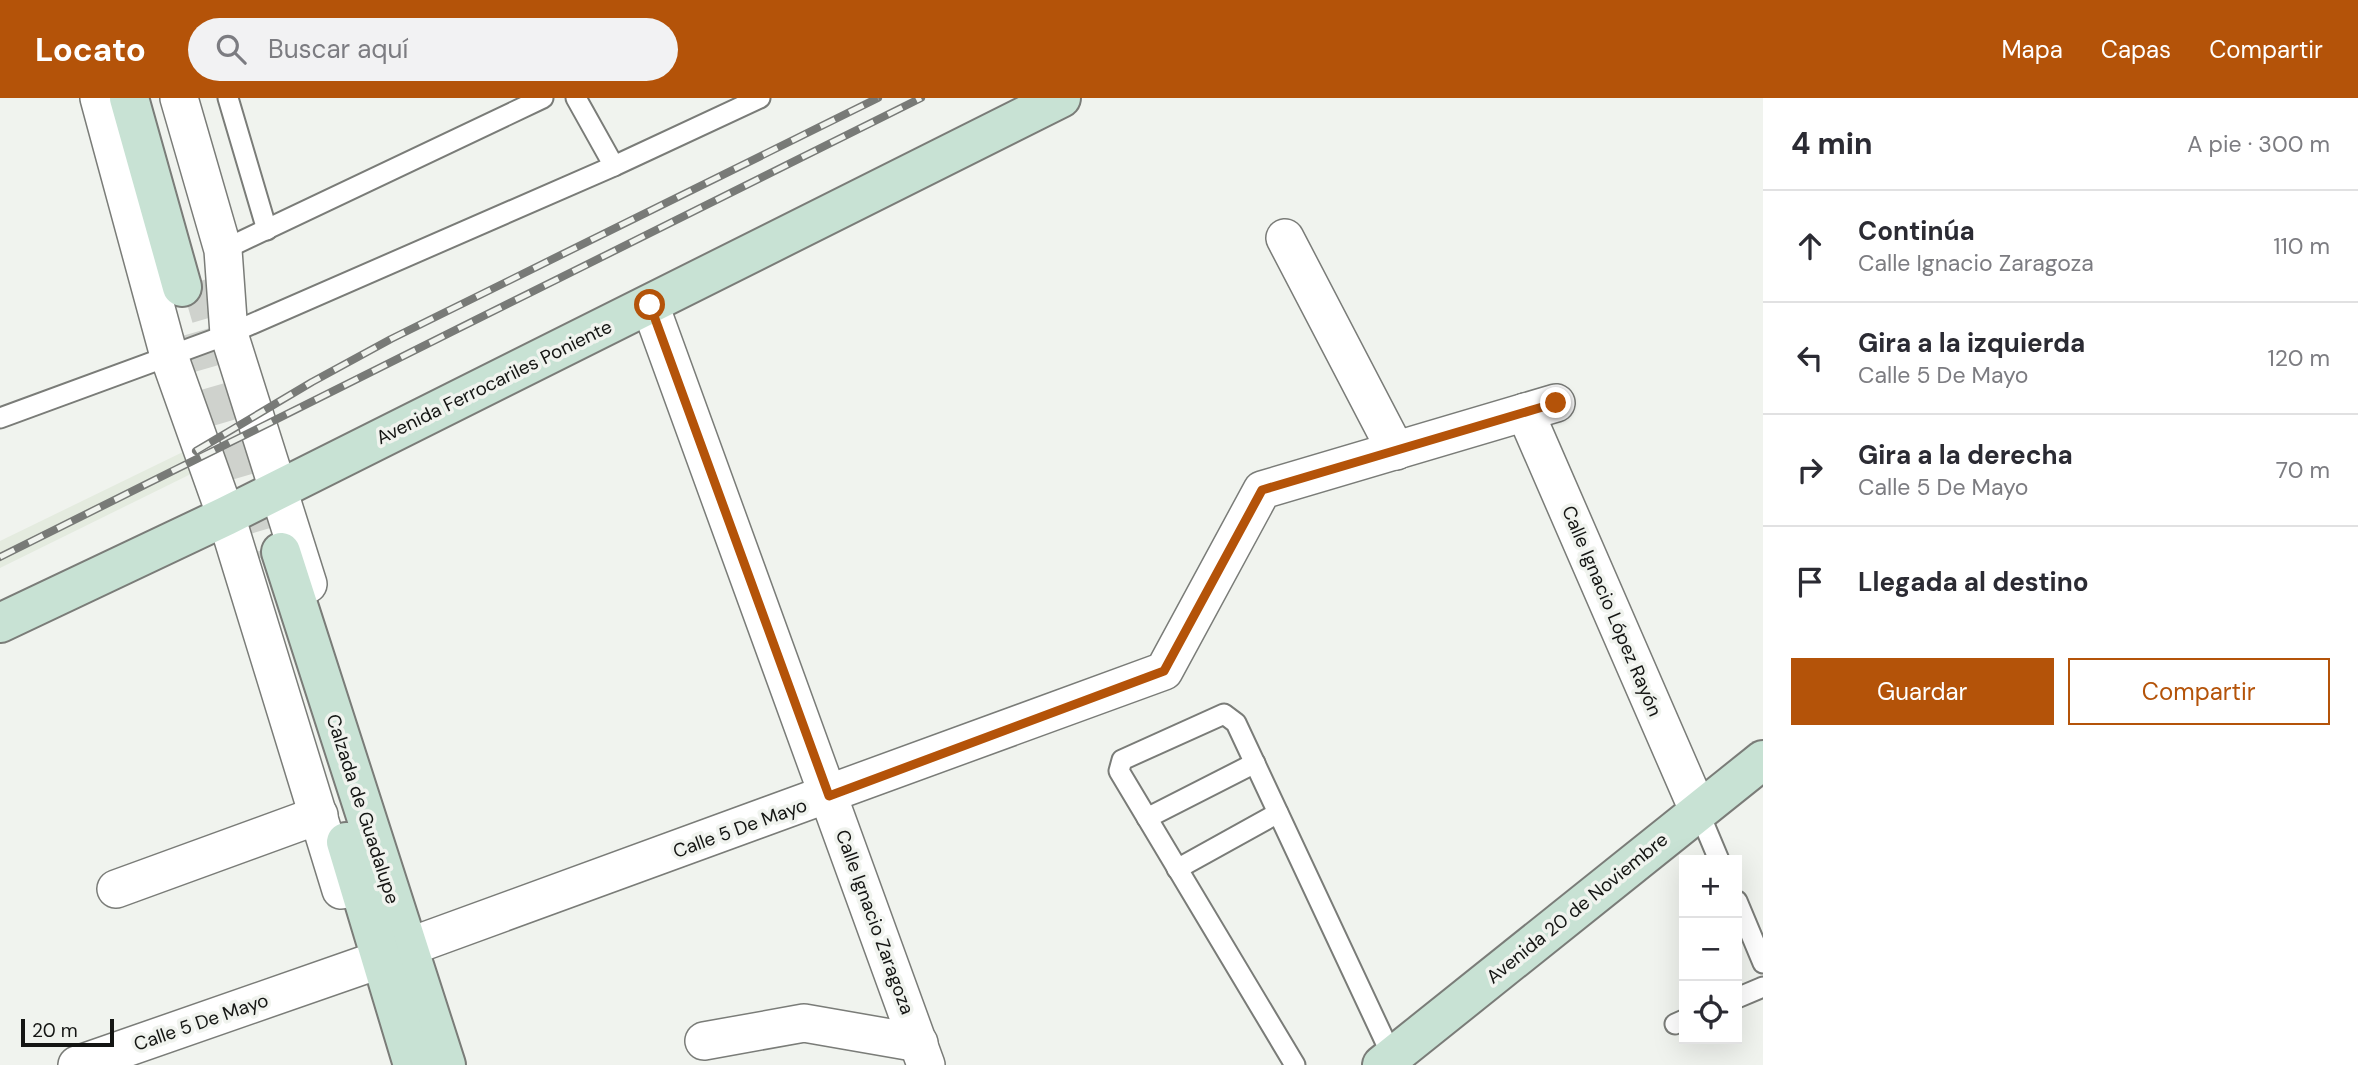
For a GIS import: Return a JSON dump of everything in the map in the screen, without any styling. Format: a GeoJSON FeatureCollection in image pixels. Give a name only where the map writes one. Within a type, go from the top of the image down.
{"type":"FeatureCollection","features":[{"type":"Feature","properties":{"kind":"main road"},"geometry":{"type":"LineString","coordinates":[[129,98],[191,284],[151,98]]}},
{"type":"Feature","properties":{"kind":"main road","name":"Avenida Ferrocariles Poniente"},"geometry":{"type":"LineString","coordinates":[[0,623],[226,516],[1061,98]]}},
{"type":"Feature","properties":{"kind":"main road","name":"Calzada de Guadalupe"},"geometry":{"type":"LineString","coordinates":[[413,1065],[272,555],[446,1065]]}},
{"type":"Feature","properties":{"kind":"main road","name":"Avenida 20 de Noviembre"},"geometry":{"type":"LineString","coordinates":[[1390,1062],[1763,760]]}},
{"type":"Feature","properties":{"kind":"street"},"geometry":{"type":"LineString","coordinates":[[99,98],[169,356],[226,516],[394,1065]]}},
{"type":"Feature","properties":{"kind":"street"},"geometry":{"type":"LineString","coordinates":[[179,98],[223,250],[229,334],[463,1065]]}},
{"type":"Feature","properties":{"kind":"street"},"geometry":{"type":"LineString","coordinates":[[1285,238],[1396,451]]}},
{"type":"Feature","properties":{"kind":"street","name":"Calle Ignacio Zaragoza"},"geometry":{"type":"LineString","coordinates":[[650,305],[923,1054]]}},
{"type":"Feature","properties":{"kind":"street","name":"Calle 5 De Mayo"},"geometry":{"type":"LineString","coordinates":[[425,941],[829,796],[1164,671],[1262,490],[1540,407]]}},
{"type":"Feature","properties":{"kind":"street","name":"Calle Ignacio López Rayón"},"geometry":{"type":"LineString","coordinates":[[1540,407],[1698,810]]}},
{"type":"Feature","properties":{"kind":"street"},"geometry":{"type":"LineString","coordinates":[[116,889],[319,816]]}},
{"type":"Feature","properties":{"kind":"street","name":"Calle 5 De Mayo"},"geometry":{"type":"LineString","coordinates":[[77,1065],[364,965]]}},
{"type":"Feature","properties":{"kind":"street"},"geometry":{"type":"LineString","coordinates":[[704,1041],[804,1023],[923,1054]]}},
{"type":"Feature","properties":{"kind":"lane"},"geometry":{"type":"LineString","coordinates":[[228,98],[267,230]]}},
{"type":"Feature","properties":{"kind":"lane"},"geometry":{"type":"LineString","coordinates":[[223,250],[543,98]]}},
{"type":"Feature","properties":{"kind":"lane"},"geometry":{"type":"LineString","coordinates":[[576,98],[614,166]]}},
{"type":"Feature","properties":{"kind":"lane"},"geometry":{"type":"LineString","coordinates":[[0,418],[229,334],[614,166],[760,98]]}},
{"type":"Feature","properties":{"kind":"lane"},"geometry":{"type":"LineString","coordinates":[[1295,1065],[1119,771],[1122,760],[1224,713],[1236,723],[1390,1062]]}},
{"type":"Feature","properties":{"kind":"lane"},"geometry":{"type":"LineString","coordinates":[[1147,818],[1255,763]]}},
{"type":"Feature","properties":{"kind":"lane"},"geometry":{"type":"LineString","coordinates":[[1698,810],[1717,855]]}},
{"type":"Feature","properties":{"kind":"lane"},"geometry":{"type":"LineString","coordinates":[[1177,869],[1278,813]]}},
{"type":"Feature","properties":{"kind":"lane"},"geometry":{"type":"LineString","coordinates":[[1742,913],[1763,963]]}},
{"type":"Feature","properties":{"kind":"lane"},"geometry":{"type":"LineString","coordinates":[[1742,996],[1763,987]]}},
{"type":"Feature","properties":{"kind":"shaded area"},"geometry":{"type":"Polygon","coordinates":[[[189,449],[199,470],[0,568],[0,541],[189,449]]]}},
{"type":"Feature","properties":{"kind":"tunnel"},"geometry":{"type":"LineString","coordinates":[[200,281],[223,359]]}},
{"type":"Feature","properties":{"kind":"tunnel"},"geometry":{"type":"LineString","coordinates":[[196,332],[262,558]]}},
{"type":"Feature","properties":{"kind":"railway"},"geometry":{"type":"LineString","coordinates":[[196,451],[391,339],[878,98]]}},
{"type":"Feature","properties":{"kind":"railway"},"geometry":{"type":"LineString","coordinates":[[0,557],[921,98]]}},
{"type":"Feature","properties":{"kind":"route"},"geometry":{"type":"LineString","coordinates":[[650,305],[829,796],[1164,671],[1262,490],[1556,403]]}}]}
